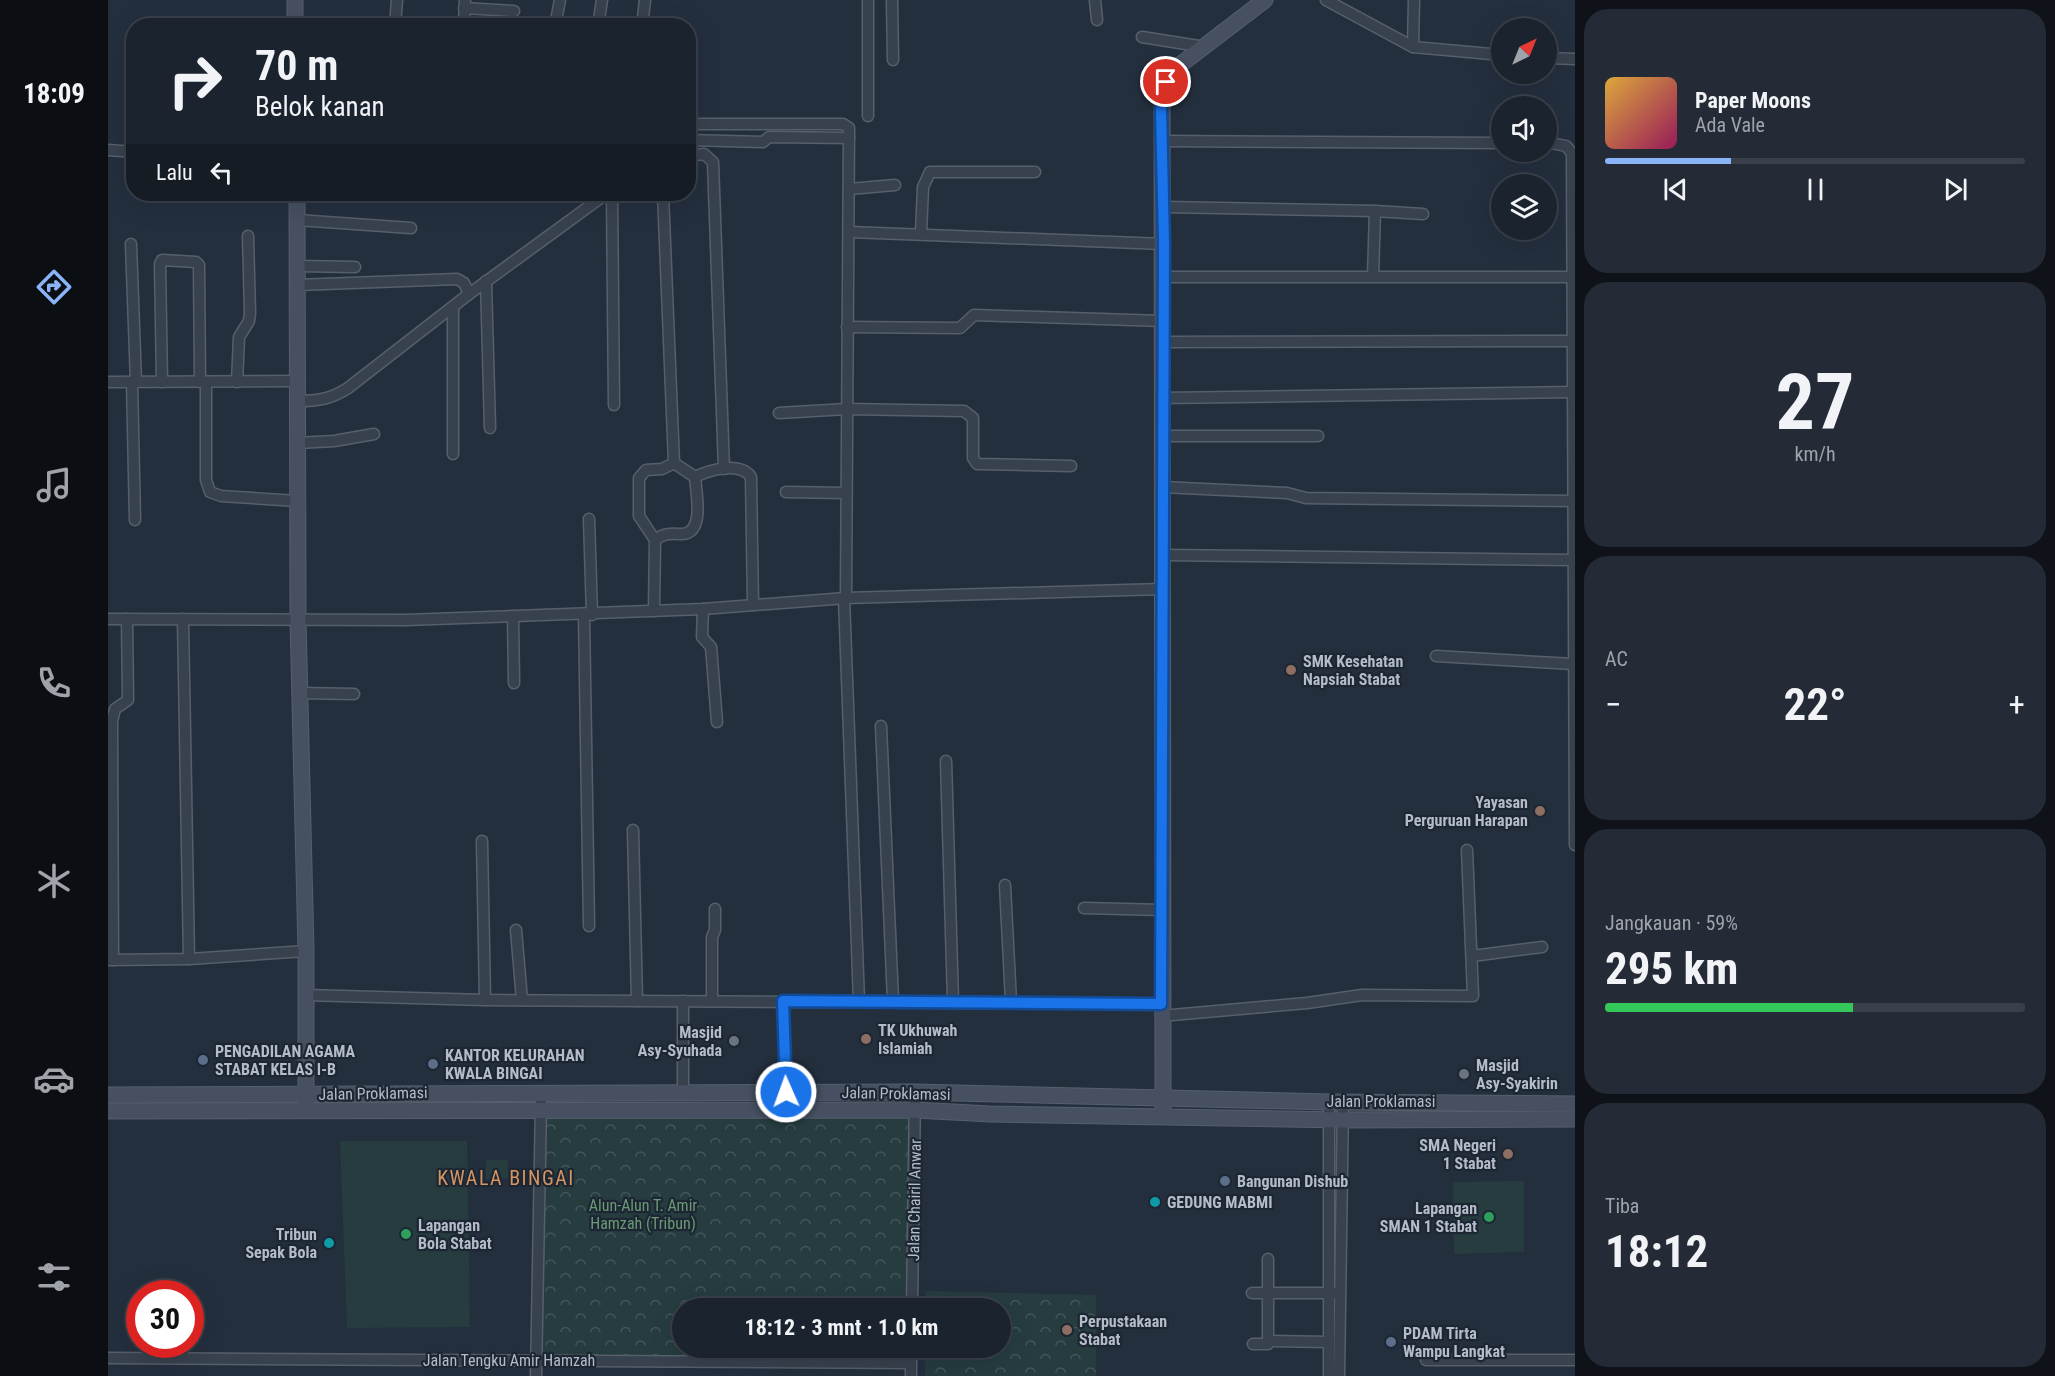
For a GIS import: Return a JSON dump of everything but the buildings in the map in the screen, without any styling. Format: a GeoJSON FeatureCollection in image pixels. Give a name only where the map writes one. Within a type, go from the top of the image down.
{"type":"FeatureCollection","features":[{"type":"Feature","properties":{"kind":"street"},"geometry":{"type":"LineString","coordinates":[[295,0],[295,18]]}},
{"type":"Feature","properties":{"kind":"street"},"geometry":{"type":"LineString","coordinates":[[396,18],[397,0]]}},
{"type":"Feature","properties":{"kind":"street"},"geometry":{"type":"LineString","coordinates":[[557,18],[560,0]]}},
{"type":"Feature","properties":{"kind":"street"},"geometry":{"type":"LineString","coordinates":[[599,18],[602,0]]}},
{"type":"Feature","properties":{"kind":"street"},"geometry":{"type":"LineString","coordinates":[[643,18],[645,0]]}},
{"type":"Feature","properties":{"kind":"street"},"geometry":{"type":"LineString","coordinates":[[868,0],[868,116]]}},
{"type":"Feature","properties":{"kind":"street"},"geometry":{"type":"LineString","coordinates":[[892,0],[893,60]]}},
{"type":"Feature","properties":{"kind":"street"},"geometry":{"type":"LineString","coordinates":[[1095,0],[1096,20]]}},
{"type":"Feature","properties":{"kind":"street"},"geometry":{"type":"LineString","coordinates":[[1163,1116],[1161,1010],[1164,244],[1162,95],[1172,72],[1265,0]]}},
{"type":"Feature","properties":{"kind":"street"},"geometry":{"type":"LineString","coordinates":[[1326,0],[1413,47],[1491,54]]}},
{"type":"Feature","properties":{"kind":"street"},"geometry":{"type":"LineString","coordinates":[[1413,47],[1414,0]]}},
{"type":"Feature","properties":{"kind":"street"},"geometry":{"type":"LineString","coordinates":[[465,4],[514,10]]}},
{"type":"Feature","properties":{"kind":"street"},"geometry":{"type":"LineString","coordinates":[[1142,37],[1205,47]]}},
{"type":"Feature","properties":{"kind":"street"},"geometry":{"type":"LineString","coordinates":[[1557,58],[1575,59]]}},
{"type":"Feature","properties":{"kind":"street"},"geometry":{"type":"LineString","coordinates":[[696,124],[843,124],[849,134],[850,232],[845,598],[859,1001]]}},
{"type":"Feature","properties":{"kind":"street"},"geometry":{"type":"LineString","coordinates":[[696,140],[763,142],[769,137],[849,134]]}},
{"type":"Feature","properties":{"kind":"street"},"geometry":{"type":"LineString","coordinates":[[1161,141],[1491,143]]}},
{"type":"Feature","properties":{"kind":"street"},"geometry":{"type":"LineString","coordinates":[[1557,144],[1566,146],[1572,153],[1574,173],[1575,845]]}},
{"type":"Feature","properties":{"kind":"street"},"geometry":{"type":"LineString","coordinates":[[108,150],[126,151]]}},
{"type":"Feature","properties":{"kind":"street"},"geometry":{"type":"LineString","coordinates":[[696,155],[704,154],[713,162],[724,469]]}},
{"type":"Feature","properties":{"kind":"street"},"geometry":{"type":"LineString","coordinates":[[921,233],[923,187],[930,172],[1035,172]]}},
{"type":"Feature","properties":{"kind":"street"},"geometry":{"type":"LineString","coordinates":[[849,189],[896,185]]}},
{"type":"Feature","properties":{"kind":"street"},"geometry":{"type":"LineString","coordinates":[[297,201],[298,620],[306,951],[306,1112]]}},
{"type":"Feature","properties":{"kind":"street"},"geometry":{"type":"LineString","coordinates":[[298,401],[334,397],[453,307],[467,289],[486,281],[596,201]]}},
{"type":"Feature","properties":{"kind":"street"},"geometry":{"type":"LineString","coordinates":[[612,201],[614,405]]}},
{"type":"Feature","properties":{"kind":"street"},"geometry":{"type":"LineString","coordinates":[[663,201],[674,463]]}},
{"type":"Feature","properties":{"kind":"street"},"geometry":{"type":"LineString","coordinates":[[1164,207],[1423,214]]}},
{"type":"Feature","properties":{"kind":"street"},"geometry":{"type":"LineString","coordinates":[[1373,277],[1375,211]]}},
{"type":"Feature","properties":{"kind":"street"},"geometry":{"type":"LineString","coordinates":[[297,220],[411,228]]}},
{"type":"Feature","properties":{"kind":"street"},"geometry":{"type":"LineString","coordinates":[[850,232],[1164,244]]}},
{"type":"Feature","properties":{"kind":"street"},"geometry":{"type":"LineString","coordinates":[[237,382],[239,338],[249,321],[250,313],[248,236]]}},
{"type":"Feature","properties":{"kind":"street"},"geometry":{"type":"LineString","coordinates":[[132,244],[135,520]]}},
{"type":"Feature","properties":{"kind":"street"},"geometry":{"type":"LineString","coordinates":[[162,382],[160,264],[162,260],[196,262],[199,265],[206,486],[210,492],[222,496],[298,501]]}},
{"type":"Feature","properties":{"kind":"street"},"geometry":{"type":"LineString","coordinates":[[297,266],[355,267]]}},
{"type":"Feature","properties":{"kind":"street"},"geometry":{"type":"LineString","coordinates":[[1163,278],[1573,277]]}},
{"type":"Feature","properties":{"kind":"street"},"geometry":{"type":"LineString","coordinates":[[297,285],[458,279],[467,289]]}},
{"type":"Feature","properties":{"kind":"street"},"geometry":{"type":"LineString","coordinates":[[486,281],[490,428]]}},
{"type":"Feature","properties":{"kind":"street"},"geometry":{"type":"LineString","coordinates":[[453,307],[453,454]]}},
{"type":"Feature","properties":{"kind":"street"},"geometry":{"type":"LineString","coordinates":[[847,327],[960,328],[974,315],[1163,321]]}},
{"type":"Feature","properties":{"kind":"street"},"geometry":{"type":"LineString","coordinates":[[1163,342],[1574,341]]}},
{"type":"Feature","properties":{"kind":"street"},"geometry":{"type":"LineString","coordinates":[[108,382],[133,387],[162,382],[299,381]]}},
{"type":"Feature","properties":{"kind":"street"},"geometry":{"type":"LineString","coordinates":[[1162,398],[1575,392]]}},
{"type":"Feature","properties":{"kind":"street"},"geometry":{"type":"LineString","coordinates":[[778,413],[846,409],[968,412],[973,418],[973,458],[977,464],[1071,466]]}},
{"type":"Feature","properties":{"kind":"street"},"geometry":{"type":"LineString","coordinates":[[298,443],[334,441],[374,434]]}},
{"type":"Feature","properties":{"kind":"street"},"geometry":{"type":"LineString","coordinates":[[1162,436],[1318,435]]}},
{"type":"Feature","properties":{"kind":"street"},"geometry":{"type":"LineString","coordinates":[[674,463],[695,477]]}},
{"type":"Feature","properties":{"kind":"street"},"geometry":{"type":"LineString","coordinates":[[654,611],[655,540],[639,516],[639,478],[646,470],[662,469],[674,463]]}},
{"type":"Feature","properties":{"kind":"street"},"geometry":{"type":"LineString","coordinates":[[695,477],[710,470],[724,469],[744,471],[751,477],[753,605]]}},
{"type":"Feature","properties":{"kind":"street"},"geometry":{"type":"LineString","coordinates":[[655,540],[664,534],[684,534],[693,528],[697,518],[695,477]]}},
{"type":"Feature","properties":{"kind":"street"},"geometry":{"type":"LineString","coordinates":[[1162,487],[1287,493],[1306,498],[1575,501]]}},
{"type":"Feature","properties":{"kind":"street"},"geometry":{"type":"LineString","coordinates":[[786,492],[845,493]]}},
{"type":"Feature","properties":{"kind":"street"},"geometry":{"type":"LineString","coordinates":[[589,519],[589,926]]}},
{"type":"Feature","properties":{"kind":"street"},"geometry":{"type":"LineString","coordinates":[[1162,555],[1574,560]]}},
{"type":"Feature","properties":{"kind":"street"},"geometry":{"type":"LineString","coordinates":[[108,619],[298,620],[588,615],[845,598],[1162,589]]}},
{"type":"Feature","properties":{"kind":"street"},"geometry":{"type":"LineString","coordinates":[[703,609],[702,637],[711,648],[717,722]]}},
{"type":"Feature","properties":{"kind":"street"},"geometry":{"type":"LineString","coordinates":[[513,616],[514,683]]}},
{"type":"Feature","properties":{"kind":"street"},"geometry":{"type":"LineString","coordinates":[[127,619],[128,700],[115,709],[112,721],[111,960],[189,959],[306,951]]}},
{"type":"Feature","properties":{"kind":"street"},"geometry":{"type":"LineString","coordinates":[[183,619],[189,959]]}},
{"type":"Feature","properties":{"kind":"street"},"geometry":{"type":"LineString","coordinates":[[1436,656],[1574,662]]}},
{"type":"Feature","properties":{"kind":"street"},"geometry":{"type":"LineString","coordinates":[[300,693],[354,694]]}},
{"type":"Feature","properties":{"kind":"street"},"geometry":{"type":"LineString","coordinates":[[881,726],[893,1001]]}},
{"type":"Feature","properties":{"kind":"street"},"geometry":{"type":"LineString","coordinates":[[946,760],[953,1001]]}},
{"type":"Feature","properties":{"kind":"street"},"geometry":{"type":"LineString","coordinates":[[633,830],[637,1001]]}},
{"type":"Feature","properties":{"kind":"street"},"geometry":{"type":"LineString","coordinates":[[482,841],[485,1000]]}},
{"type":"Feature","properties":{"kind":"street"},"geometry":{"type":"LineString","coordinates":[[305,995],[485,1000],[1011,1002],[1161,1010],[1307,1003],[1362,995],[1473,996],[1467,850]]}},
{"type":"Feature","properties":{"kind":"street"},"geometry":{"type":"LineString","coordinates":[[1005,885],[1011,1002]]}},
{"type":"Feature","properties":{"kind":"street"},"geometry":{"type":"LineString","coordinates":[[1084,908],[1162,910]]}},
{"type":"Feature","properties":{"kind":"street"},"geometry":{"type":"LineString","coordinates":[[712,1001],[712,936],[715,930],[715,909]]}},
{"type":"Feature","properties":{"kind":"street"},"geometry":{"type":"LineString","coordinates":[[516,930],[522,1000]]}},
{"type":"Feature","properties":{"kind":"street"},"geometry":{"type":"LineString","coordinates":[[1472,956],[1542,947]]}},
{"type":"Feature","properties":{"kind":"street"},"geometry":{"type":"LineString","coordinates":[[683,1001],[683,1092]]}},
{"type":"Feature","properties":{"kind":"street"},"geometry":{"type":"LineString","coordinates":[[783,1001],[786,1092]]}},
{"type":"Feature","properties":{"kind":"street","name":"Jalan Proklamasi"},"geometry":{"type":"LineString","coordinates":[[108,1095],[305,1092],[915,1092],[1336,1102],[1575,1104]]}},
{"type":"Feature","properties":{"kind":"street"},"geometry":{"type":"LineString","coordinates":[[536,1376],[540,1092]]}},
{"type":"Feature","properties":{"kind":"street","name":"Jalan Chairil Anwar"},"geometry":{"type":"LineString","coordinates":[[912,1298],[915,1092]]}},
{"type":"Feature","properties":{"kind":"street"},"geometry":{"type":"LineString","coordinates":[[1336,1102],[1340,1293],[1339,1376]]}},
{"type":"Feature","properties":{"kind":"street","name":"Jalan Proklamasi"},"geometry":{"type":"LineString","coordinates":[[108,1111],[915,1110],[1336,1120],[1575,1119]]}},
{"type":"Feature","properties":{"kind":"street"},"geometry":{"type":"LineString","coordinates":[[1329,1376],[1328,1293],[1336,1120]]}},
{"type":"Feature","properties":{"kind":"street"},"geometry":{"type":"LineString","coordinates":[[1253,1344],[1268,1344],[1268,1259]]}},
{"type":"Feature","properties":{"kind":"street"},"geometry":{"type":"LineString","coordinates":[[1252,1293],[1340,1293]]}},
{"type":"Feature","properties":{"kind":"street"},"geometry":{"type":"LineString","coordinates":[[1268,1341],[1329,1342]]}},
{"type":"Feature","properties":{"kind":"street","name":"Jalan Tengku Amir Hamzah"},"geometry":{"type":"LineString","coordinates":[[108,1358],[911,1363]]}},
{"type":"Feature","properties":{"kind":"street"},"geometry":{"type":"LineString","coordinates":[[911,1358],[911,1376]]}},
{"type":"Feature","properties":{"kind":"street"},"geometry":{"type":"LineString","coordinates":[[1426,1360],[1575,1360]]}},
{"type":"Feature","properties":{"kind":"green space","name":"Alun-Alun T. Amir Hamzah (Tribun)"},"geometry":{"type":"Polygon","coordinates":[[[543,1111],[910,1111],[905,1298],[672,1298],[672,1358],[904,1358],[904,1362],[538,1358],[543,1111]]]}},
{"type":"Feature","properties":{"kind":"green space","name":"Lapangan Bola Stabat"},"geometry":{"type":"Polygon","coordinates":[[[340,1141],[467,1141],[470,1327],[347,1328],[340,1141]]]}},
{"type":"Feature","properties":{"kind":"green space"},"geometry":{"type":"Polygon","coordinates":[[[486,1160],[508,1160],[508,1178],[486,1179],[486,1160]]]}},
{"type":"Feature","properties":{"kind":"green space","name":"Lapangan SMAN 1 Stabat"},"geometry":{"type":"Polygon","coordinates":[[[1524,1181],[1524,1252],[1454,1254],[1453,1182],[1524,1181]]]}},
{"type":"Feature","properties":{"kind":"green space"},"geometry":{"type":"Polygon","coordinates":[[[925,1291],[1096,1295],[1096,1376],[925,1376],[925,1358],[1011,1358],[1011,1298],[925,1298],[925,1291]]]}},
{"type":"Feature","properties":{"kind":"place","name":"SMK Kesehatan Napsiah Stabat"},"geometry":{"type":"Point","coordinates":[1291,670]}},
{"type":"Feature","properties":{"kind":"place","name":"Yayasan Perguruan Harapan"},"geometry":{"type":"Point","coordinates":[1540,811]}},
{"type":"Feature","properties":{"kind":"place","name":"TK Ukhuwah Islamiah"},"geometry":{"type":"Point","coordinates":[866,1039]}},
{"type":"Feature","properties":{"kind":"place","name":"Masjid Asy-Syuhada"},"geometry":{"type":"Point","coordinates":[734,1041]}},
{"type":"Feature","properties":{"kind":"place","name":"PENGADILAN AGAMA STABAT KELAS I-B"},"geometry":{"type":"Point","coordinates":[203,1060]}},
{"type":"Feature","properties":{"kind":"place","name":"KANTOR KELURAHAN KWALA BINGAI"},"geometry":{"type":"Point","coordinates":[433,1064]}},
{"type":"Feature","properties":{"kind":"place","name":"Masjid Asy-Syakirin"},"geometry":{"type":"Point","coordinates":[1464,1074]}},
{"type":"Feature","properties":{"kind":"place","name":"SMA Negeri 1 Stabat"},"geometry":{"type":"Point","coordinates":[1508,1154]}},
{"type":"Feature","properties":{"kind":"place","name":"Bangunan Dishub"},"geometry":{"type":"Point","coordinates":[1225,1181]}},
{"type":"Feature","properties":{"kind":"place","name":"GEDUNG MABMI"},"geometry":{"type":"Point","coordinates":[1155,1202]}},
{"type":"Feature","properties":{"kind":"place","name":"Lapangan SMAN 1 Stabat"},"geometry":{"type":"Point","coordinates":[1489,1217]}},
{"type":"Feature","properties":{"kind":"place","name":"Lapangan Bola Stabat"},"geometry":{"type":"Point","coordinates":[406,1234]}},
{"type":"Feature","properties":{"kind":"place","name":"Tribun Sepak Bola"},"geometry":{"type":"Point","coordinates":[329,1243]}},
{"type":"Feature","properties":{"kind":"place","name":"Perpustakaan Stabat"},"geometry":{"type":"Point","coordinates":[1067,1330]}},
{"type":"Feature","properties":{"kind":"place","name":"PDAM Tirta Wampu Langkat"},"geometry":{"type":"Point","coordinates":[1391,1342]}},
{"type":"Feature","properties":{"kind":"district","name":"KWALA BINGAI"},"geometry":{"type":"Point","coordinates":[506,1178]}},
{"type":"Feature","properties":{"kind":"route"},"geometry":{"type":"LineString","coordinates":[[786,1092],[783,1001],[1161,1004],[1164,244],[1161,109],[1166,82]]}}]}
